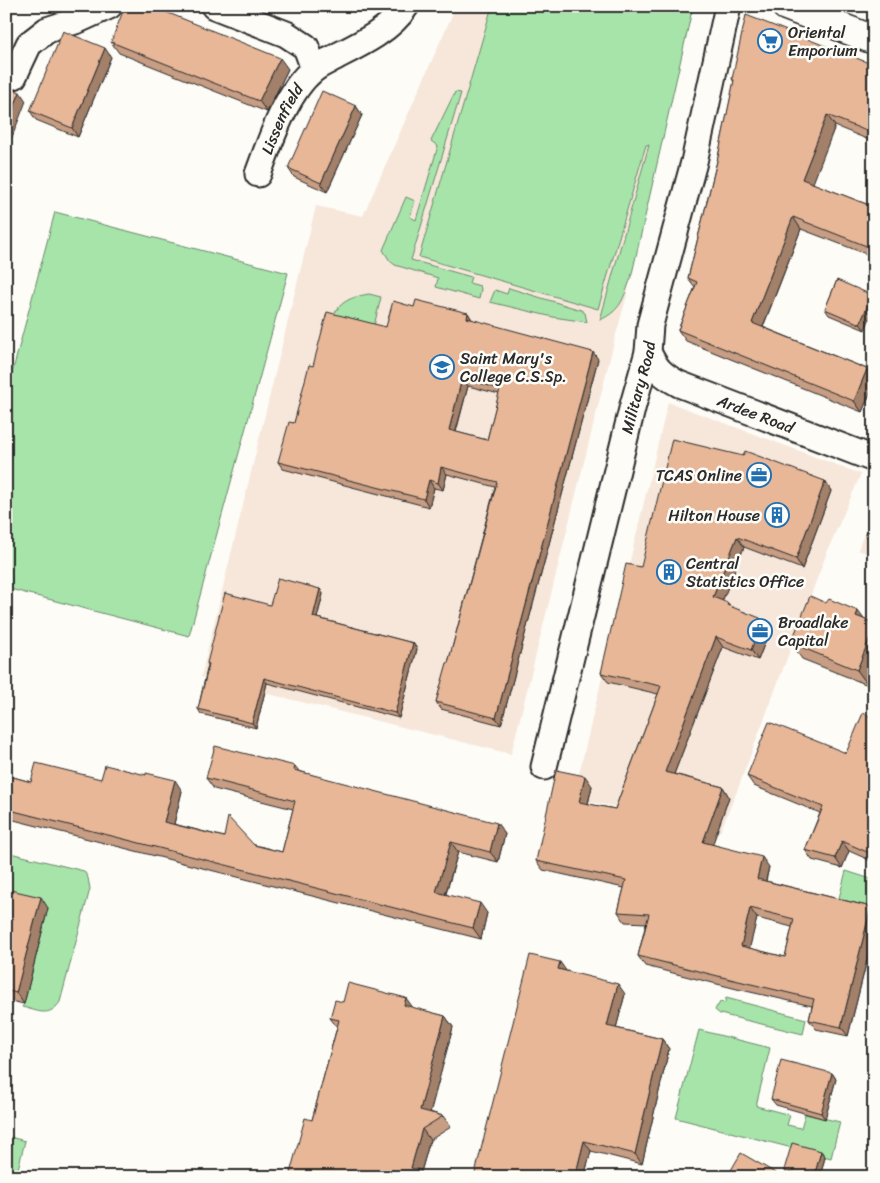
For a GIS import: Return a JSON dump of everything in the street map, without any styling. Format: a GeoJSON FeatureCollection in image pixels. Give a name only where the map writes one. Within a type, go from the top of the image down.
{"type":"FeatureCollection","features":[{"type":"Feature","properties":{"kind":"main road"},"geometry":{"type":"LineString","coordinates":[[786,6],[874,40]]}},
{"type":"Feature","properties":{"kind":"street"},"geometry":{"type":"LineString","coordinates":[[14,76],[29,44],[47,30],[78,20],[108,6]]}},
{"type":"Feature","properties":{"kind":"street","name":"Lissenfield"},"geometry":{"type":"LineString","coordinates":[[214,6],[293,38],[306,47],[314,69]]}},
{"type":"Feature","properties":{"kind":"street","name":"Lissenfield"},"geometry":{"type":"LineString","coordinates":[[258,174],[275,128],[300,83],[314,69],[362,44],[398,18],[406,6]]}},
{"type":"Feature","properties":{"kind":"street","name":"Military Road"},"geometry":{"type":"LineString","coordinates":[[544,767],[633,405],[648,352],[650,325],[694,162],[728,6]]}},
{"type":"Feature","properties":{"kind":"street","name":"Ardee Road"},"geometry":{"type":"LineString","coordinates":[[648,352],[662,375],[679,384],[874,459]]}},
{"type":"Feature","properties":{"kind":"shaded area","name":"Saint Mary's College C.S.Sp."},"geometry":{"type":"Polygon","coordinates":[[[456,6],[692,6],[626,299],[511,754],[201,677],[316,206],[363,216],[456,6]]]}},
{"type":"Feature","properties":{"kind":"shaded area"},"geometry":{"type":"Polygon","coordinates":[[[668,402],[861,474],[829,547],[720,832],[627,809],[573,799],[668,402]]]}},
{"type":"Feature","properties":{"kind":"shaded area"},"geometry":{"type":"Polygon","coordinates":[[[874,507],[874,556],[858,550],[874,507]]]}},
{"type":"Feature","properties":{"kind":"green space"},"geometry":{"type":"Polygon","coordinates":[[[492,6],[693,6],[631,278],[621,303],[613,312],[600,320],[649,145],[646,145],[598,309],[419,257],[492,6]]]}},
{"type":"Feature","properties":{"kind":"green space"},"geometry":{"type":"Polygon","coordinates":[[[455,92],[461,93],[411,260],[471,277],[469,283],[480,286],[479,299],[436,287],[438,278],[395,265],[383,250],[406,197],[415,201],[410,217],[416,220],[438,146],[431,141],[455,92]]]}},
{"type":"Feature","properties":{"kind":"green space"},"geometry":{"type":"Polygon","coordinates":[[[55,212],[288,273],[189,636],[6,588],[6,396],[55,212]]]}},
{"type":"Feature","properties":{"kind":"green space"},"geometry":{"type":"Polygon","coordinates":[[[509,288],[581,310],[585,313],[587,322],[553,317],[490,302],[495,290],[507,294],[509,288]]]}},
{"type":"Feature","properties":{"kind":"green space"},"geometry":{"type":"Polygon","coordinates":[[[369,294],[381,297],[373,330],[332,320],[338,308],[346,301],[369,294]]]}},
{"type":"Feature","properties":{"kind":"green space"},"geometry":{"type":"Polygon","coordinates":[[[6,852],[84,871],[88,878],[90,889],[60,1002],[48,1012],[22,1007],[24,1004],[6,898],[6,852]]]}},
{"type":"Feature","properties":{"kind":"green space"},"geometry":{"type":"Polygon","coordinates":[[[846,871],[874,880],[874,911],[838,902],[846,871]]]}},
{"type":"Feature","properties":{"kind":"green space"},"geometry":{"type":"Polygon","coordinates":[[[726,998],[806,1019],[803,1034],[720,1014],[715,1010],[720,1002],[725,1003],[726,998]]]}},
{"type":"Feature","properties":{"kind":"green space"},"geometry":{"type":"Polygon","coordinates":[[[699,1030],[770,1048],[756,1106],[790,1115],[787,1125],[801,1128],[805,1114],[840,1122],[831,1158],[676,1118],[699,1030]]]}},
{"type":"Feature","properties":{"kind":"green space"},"geometry":{"type":"Polygon","coordinates":[[[6,1136],[25,1141],[16,1177],[6,1177],[6,1136]]]}},
{"type":"Feature","properties":{"kind":"building"},"geometry":{"type":"Polygon","coordinates":[[[125,6],[151,6],[280,58],[259,101],[111,42],[125,6]]]}},
{"type":"Feature","properties":{"kind":"building"},"geometry":{"type":"Polygon","coordinates":[[[746,15],[874,65],[874,134],[827,115],[802,179],[874,207],[874,249],[793,217],[752,323],[867,369],[854,401],[678,330],[697,282],[688,278],[718,157],[746,15]]]}},
{"type":"Feature","properties":{"kind":"building"},"geometry":{"type":"Polygon","coordinates":[[[63,31],[105,48],[72,128],[30,111],[63,31]]]}},
{"type":"Feature","properties":{"kind":"building"},"geometry":{"type":"Polygon","coordinates":[[[6,87],[20,92],[6,127],[6,87]]]}},
{"type":"Feature","properties":{"kind":"building"},"geometry":{"type":"Polygon","coordinates":[[[322,91],[356,106],[321,183],[288,168],[322,91]]]}},
{"type":"Feature","properties":{"kind":"building"},"geometry":{"type":"Polygon","coordinates":[[[837,280],[872,295],[860,324],[825,309],[837,280]]]}},
{"type":"Feature","properties":{"kind":"building"},"geometry":{"type":"Polygon","coordinates":[[[416,300],[468,313],[467,318],[593,352],[496,718],[436,702],[497,482],[441,467],[438,483],[429,480],[424,499],[278,462],[289,422],[294,423],[309,365],[313,366],[327,312],[386,327],[393,301],[414,307],[416,300]],[[462,378],[449,430],[487,440],[500,389],[462,378]]]}},
{"type":"Feature","properties":{"kind":"building"},"geometry":{"type":"Polygon","coordinates":[[[672,439],[743,456],[745,451],[825,481],[796,559],[737,537],[713,597],[728,603],[727,605],[760,618],[754,630],[758,632],[751,650],[716,637],[665,772],[723,787],[703,842],[762,857],[757,879],[871,907],[841,1027],[809,1020],[814,999],[638,956],[649,914],[618,912],[626,880],[536,861],[556,770],[585,776],[579,802],[615,809],[661,686],[601,673],[626,564],[641,567],[672,439]],[[750,908],[741,946],[785,957],[794,919],[750,908]]]}},
{"type":"Feature","properties":{"kind":"building"},"geometry":{"type":"Polygon","coordinates":[[[874,516],[874,538],[866,535],[874,516]]]}},
{"type":"Feature","properties":{"kind":"building"},"geometry":{"type":"Polygon","coordinates":[[[278,578],[320,589],[313,617],[413,643],[395,713],[264,678],[252,723],[198,709],[209,664],[207,663],[225,593],[270,605],[278,578]]]}},
{"type":"Feature","properties":{"kind":"building"},"geometry":{"type":"Polygon","coordinates":[[[810,596],[826,603],[829,599],[858,611],[856,616],[874,623],[857,670],[791,643],[810,596]]]}},
{"type":"Feature","properties":{"kind":"building"},"geometry":{"type":"Polygon","coordinates":[[[863,713],[874,718],[874,855],[842,841],[835,858],[805,850],[823,807],[747,776],[769,722],[846,753],[863,713]]]}},
{"type":"Feature","properties":{"kind":"building"},"geometry":{"type":"Polygon","coordinates":[[[215,746],[295,766],[294,770],[497,823],[490,852],[451,842],[436,892],[480,903],[473,928],[6,809],[6,775],[31,782],[36,763],[101,779],[105,765],[175,780],[164,822],[224,837],[228,817],[254,845],[282,852],[295,801],[206,778],[215,746]]]}},
{"type":"Feature","properties":{"kind":"building"},"geometry":{"type":"Polygon","coordinates":[[[6,889],[41,897],[16,993],[6,990],[6,889]]]}},
{"type":"Feature","properties":{"kind":"building"},"geometry":{"type":"Polygon","coordinates":[[[530,955],[560,962],[558,969],[618,984],[607,1026],[662,1039],[635,1154],[584,1141],[575,1177],[474,1177],[530,955]]]}},
{"type":"Feature","properties":{"kind":"building"},"geometry":{"type":"Polygon","coordinates":[[[348,983],[406,998],[404,1005],[445,1016],[420,1110],[443,1116],[422,1129],[411,1168],[420,1170],[418,1177],[289,1177],[305,1118],[312,1120],[339,1020],[330,1018],[335,1000],[343,1002],[348,983]]]}},
{"type":"Feature","properties":{"kind":"building"},"geometry":{"type":"Polygon","coordinates":[[[781,1060],[832,1073],[821,1113],[771,1099],[781,1060]]]}},
{"type":"Feature","properties":{"kind":"building"},"geometry":{"type":"Polygon","coordinates":[[[792,1143],[821,1151],[814,1177],[784,1170],[792,1143]]]}},
{"type":"Feature","properties":{"kind":"building"},"geometry":{"type":"Polygon","coordinates":[[[741,1153],[779,1175],[778,1177],[727,1177],[741,1153]]]}},
{"type":"Feature","properties":{"kind":"place","name":"Oriental Emporium"},"geometry":{"type":"Point","coordinates":[770,41]}},
{"type":"Feature","properties":{"kind":"place","name":"Saint Mary's College C.S.Sp."},"geometry":{"type":"Point","coordinates":[442,367]}},
{"type":"Feature","properties":{"kind":"place","name":"TCAS Online"},"geometry":{"type":"Point","coordinates":[759,475]}},
{"type":"Feature","properties":{"kind":"place","name":"Hilton House"},"geometry":{"type":"Point","coordinates":[777,515]}},
{"type":"Feature","properties":{"kind":"place","name":"Central Statistics Office"},"geometry":{"type":"Point","coordinates":[669,572]}},
{"type":"Feature","properties":{"kind":"place","name":"Broadlake Capital"},"geometry":{"type":"Point","coordinates":[760,631]}}]}
